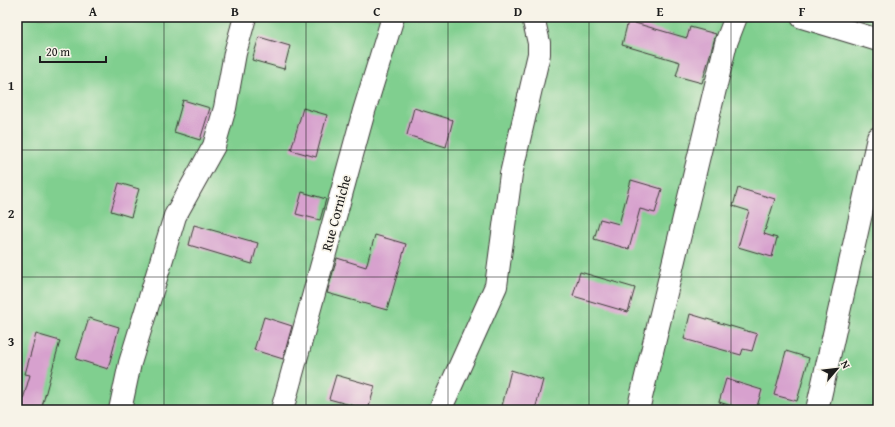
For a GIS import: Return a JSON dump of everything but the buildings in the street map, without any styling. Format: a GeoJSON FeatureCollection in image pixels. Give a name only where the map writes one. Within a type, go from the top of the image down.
{"type":"FeatureCollection","features":[{"type":"Feature","properties":{"kind":"street"},"geometry":{"type":"LineString","coordinates":[[120,410],[130,363],[175,216],[214,146],[225,108],[235,53],[245,17]]}},
{"type":"Feature","properties":{"kind":"street","name":"Rue Corniche"},"geometry":{"type":"LineString","coordinates":[[282,410],[364,111],[393,17]]}},
{"type":"Feature","properties":{"kind":"street"},"geometry":{"type":"LineString","coordinates":[[440,410],[496,286],[511,174],[539,54],[539,43],[534,17]]}},
{"type":"Feature","properties":{"kind":"street"},"geometry":{"type":"LineString","coordinates":[[638,410],[726,43],[736,17]]}},
{"type":"Feature","properties":{"kind":"street"},"geometry":{"type":"LineString","coordinates":[[802,17],[878,40]]}},
{"type":"Feature","properties":{"kind":"street"},"geometry":{"type":"LineString","coordinates":[[817,410],[878,138]]}},
{"type":"Feature","properties":{"kind":"green space"},"geometry":{"type":"Polygon","coordinates":[[[17,17],[878,17],[878,410],[17,410],[17,17]]]}}]}
